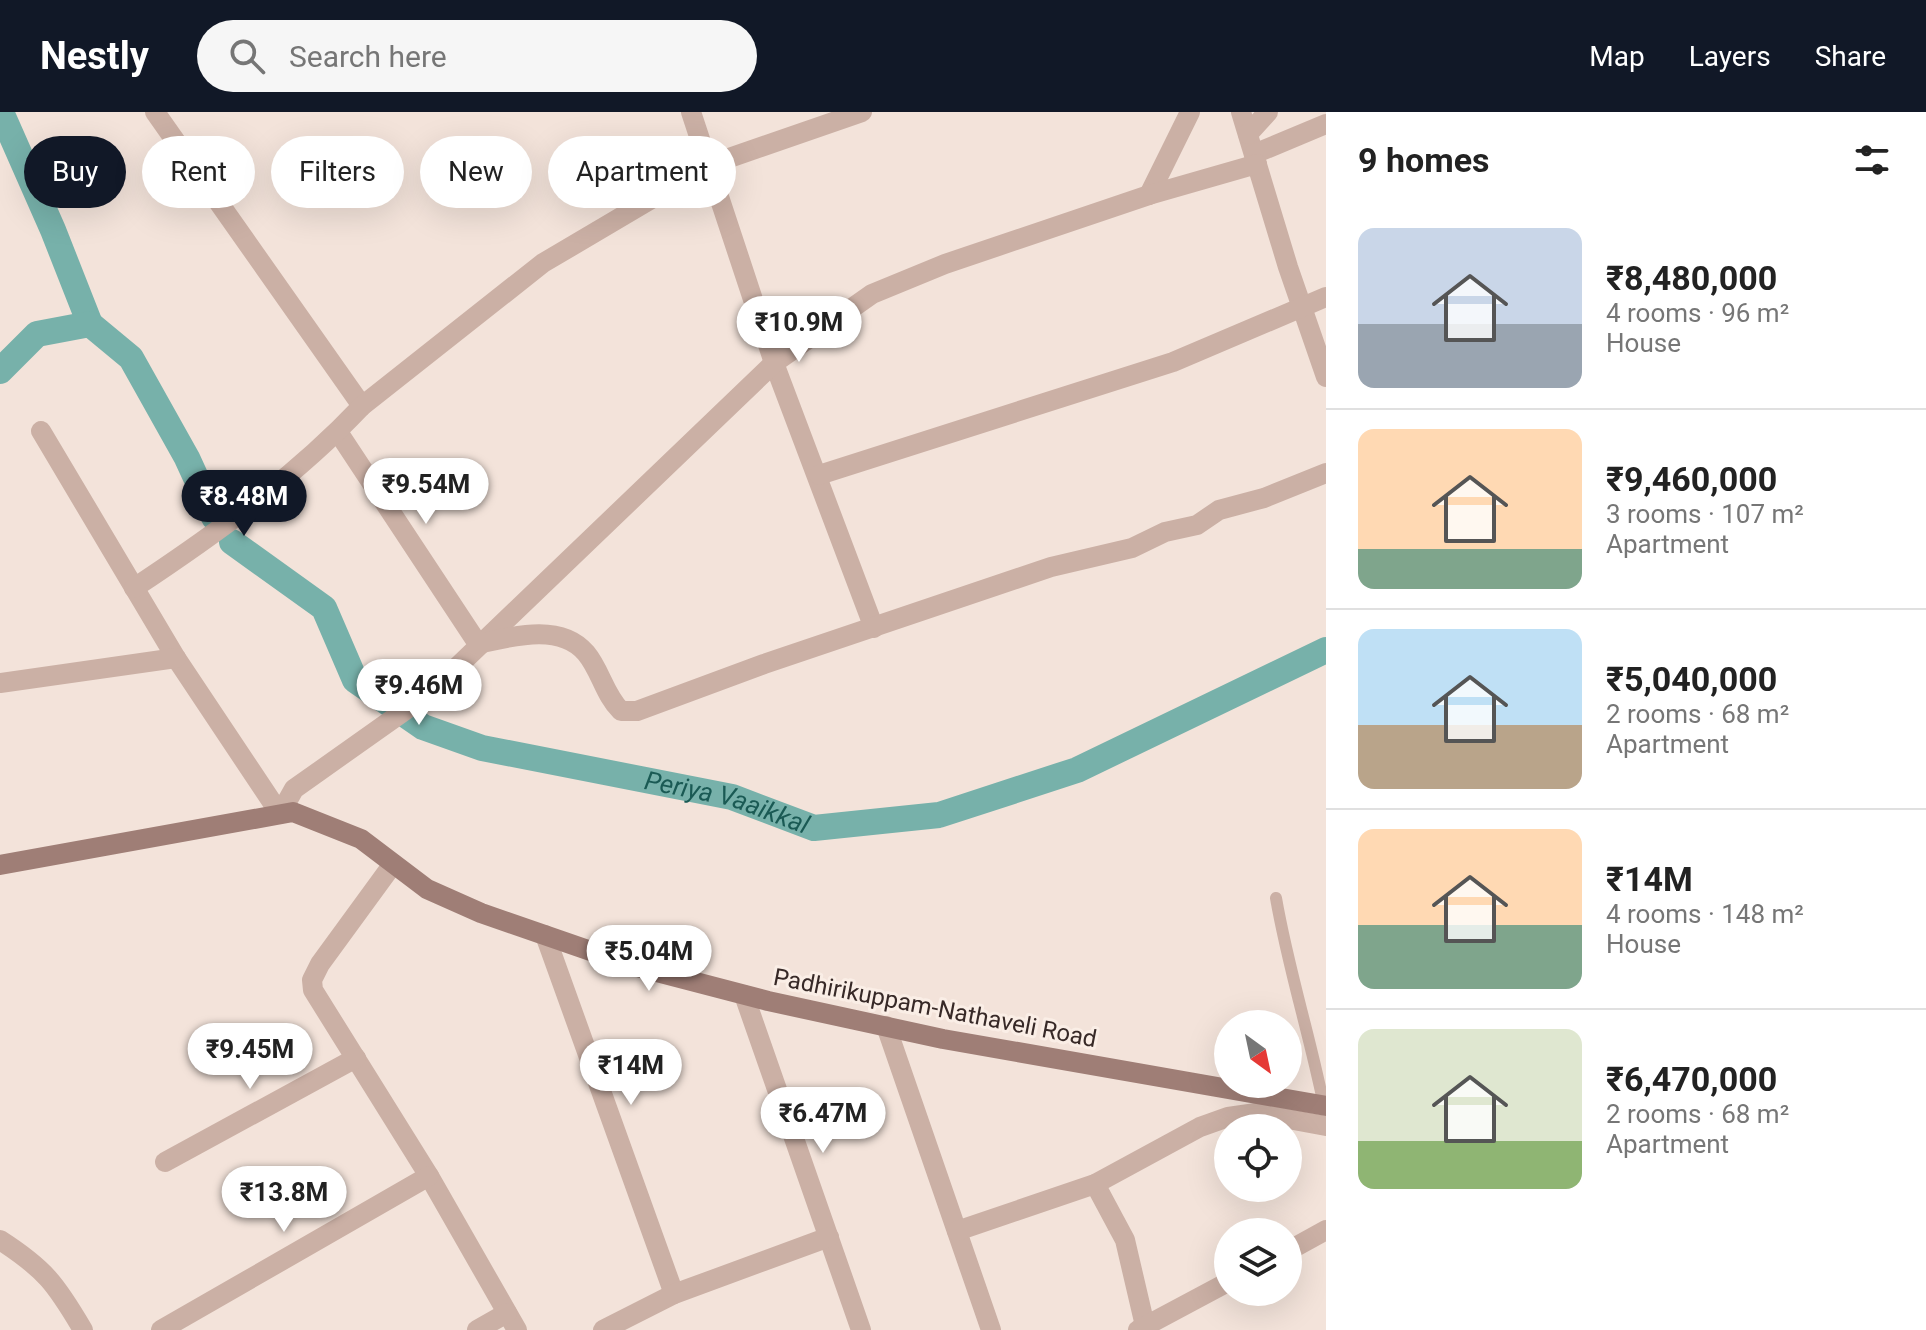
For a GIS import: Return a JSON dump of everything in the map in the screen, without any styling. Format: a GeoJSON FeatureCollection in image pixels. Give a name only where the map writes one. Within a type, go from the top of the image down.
{"type":"FeatureCollection","features":[{"type":"Feature","properties":{"kind":"street"},"geometry":{"type":"LineString","coordinates":[[155,112],[362,406]]}},
{"type":"Feature","properties":{"kind":"street"},"geometry":{"type":"LineString","coordinates":[[691,112],[699,136]]}},
{"type":"Feature","properties":{"kind":"street"},"geometry":{"type":"LineString","coordinates":[[736,156],[862,112]]}},
{"type":"Feature","properties":{"kind":"street"},"geometry":{"type":"LineString","coordinates":[[1149,195],[1174,151],[1190,112]]}},
{"type":"Feature","properties":{"kind":"street"},"geometry":{"type":"LineString","coordinates":[[1241,112],[1326,377]]}},
{"type":"Feature","properties":{"kind":"street"},"geometry":{"type":"LineString","coordinates":[[1253,151],[1268,112]]}},
{"type":"Feature","properties":{"kind":"street"},"geometry":{"type":"LineString","coordinates":[[41,431],[176,658],[280,814],[294,789],[431,692],[774,363],[872,294],[945,264],[1149,195],[1326,124]]}},
{"type":"Feature","properties":{"kind":"street"},"geometry":{"type":"LineString","coordinates":[[134,588],[208,539],[338,432],[362,406],[543,263],[636,208]]}},
{"type":"Feature","properties":{"kind":"street"},"geometry":{"type":"LineString","coordinates":[[723,208],[774,363],[819,475],[874,628]]}},
{"type":"Feature","properties":{"kind":"street"},"geometry":{"type":"LineString","coordinates":[[819,475],[1173,362],[1326,297]]}},
{"type":"Feature","properties":{"kind":"street"},"geometry":{"type":"LineString","coordinates":[[338,432],[478,644]]}},
{"type":"Feature","properties":{"kind":"street"},"geometry":{"type":"LineString","coordinates":[[478,644],[527,634],[559,636],[585,651],[608,698],[621,711],[637,711],[764,664],[1051,567],[1132,548],[1165,532],[1197,525],[1219,510],[1264,498],[1326,473]]}},
{"type":"Feature","properties":{"kind":"street"},"geometry":{"type":"LineString","coordinates":[[0,683],[176,658]]}},
{"type":"Feature","properties":{"kind":"street","name":"Padhirikuppam-Nathaveli Road"},"geometry":{"type":"LineString","coordinates":[[0,865],[293,812],[361,839],[427,889],[481,913],[634,966],[744,995],[886,1026],[1325,1113]]}},
{"type":"Feature","properties":{"kind":"street"},"geometry":{"type":"LineString","coordinates":[[393,864],[320,964],[312,980],[313,990],[429,1176],[512,1321],[477,1330]]}},
{"type":"Feature","properties":{"kind":"street"},"geometry":{"type":"LineString","coordinates":[[545,935],[674,1294]]}},
{"type":"Feature","properties":{"kind":"street"},"geometry":{"type":"LineString","coordinates":[[744,995],[861,1330]]}},
{"type":"Feature","properties":{"kind":"street"},"geometry":{"type":"LineString","coordinates":[[886,1026],[991,1330]]}},
{"type":"Feature","properties":{"kind":"street"},"geometry":{"type":"LineString","coordinates":[[165,1162],[356,1058]]}},
{"type":"Feature","properties":{"kind":"street"},"geometry":{"type":"LineString","coordinates":[[957,1231],[1095,1184],[1200,1127],[1228,1117],[1256,1113],[1325,1113]]}},
{"type":"Feature","properties":{"kind":"street"},"geometry":{"type":"LineString","coordinates":[[161,1330],[429,1176]]}},
{"type":"Feature","properties":{"kind":"street"},"geometry":{"type":"LineString","coordinates":[[1095,1184],[1125,1240],[1143,1329],[1214,1290]]}},
{"type":"Feature","properties":{"kind":"street"},"geometry":{"type":"LineString","coordinates":[[1302,1243],[1326,1230]]}},
{"type":"Feature","properties":{"kind":"street"},"geometry":{"type":"LineString","coordinates":[[603,1330],[674,1294],[829,1237]]}},
{"type":"Feature","properties":{"kind":"street"},"geometry":{"type":"LineString","coordinates":[[0,1240],[37,1264],[56,1284],[83,1330]]}},
{"type":"Feature","properties":{"kind":"lane"},"geometry":{"type":"LineString","coordinates":[[1276,898],[1285,949],[1309,1032],[1325,1113]]}},
{"type":"Feature","properties":{"kind":"waterway"},"geometry":{"type":"LineString","coordinates":[[1,112],[90,324]]}},
{"type":"Feature","properties":{"kind":"waterway","name":"Periya Vaaikkal"},"geometry":{"type":"LineString","coordinates":[[0,371],[37,334],[90,324],[131,358],[187,458],[214,517]]}},
{"type":"Feature","properties":{"kind":"waterway","name":"Periya Vaaikkal"},"geometry":{"type":"LineString","coordinates":[[232,542],[324,608],[355,680],[423,727],[482,748],[732,797],[814,828],[939,815],[1077,770],[1326,650]]}}]}
